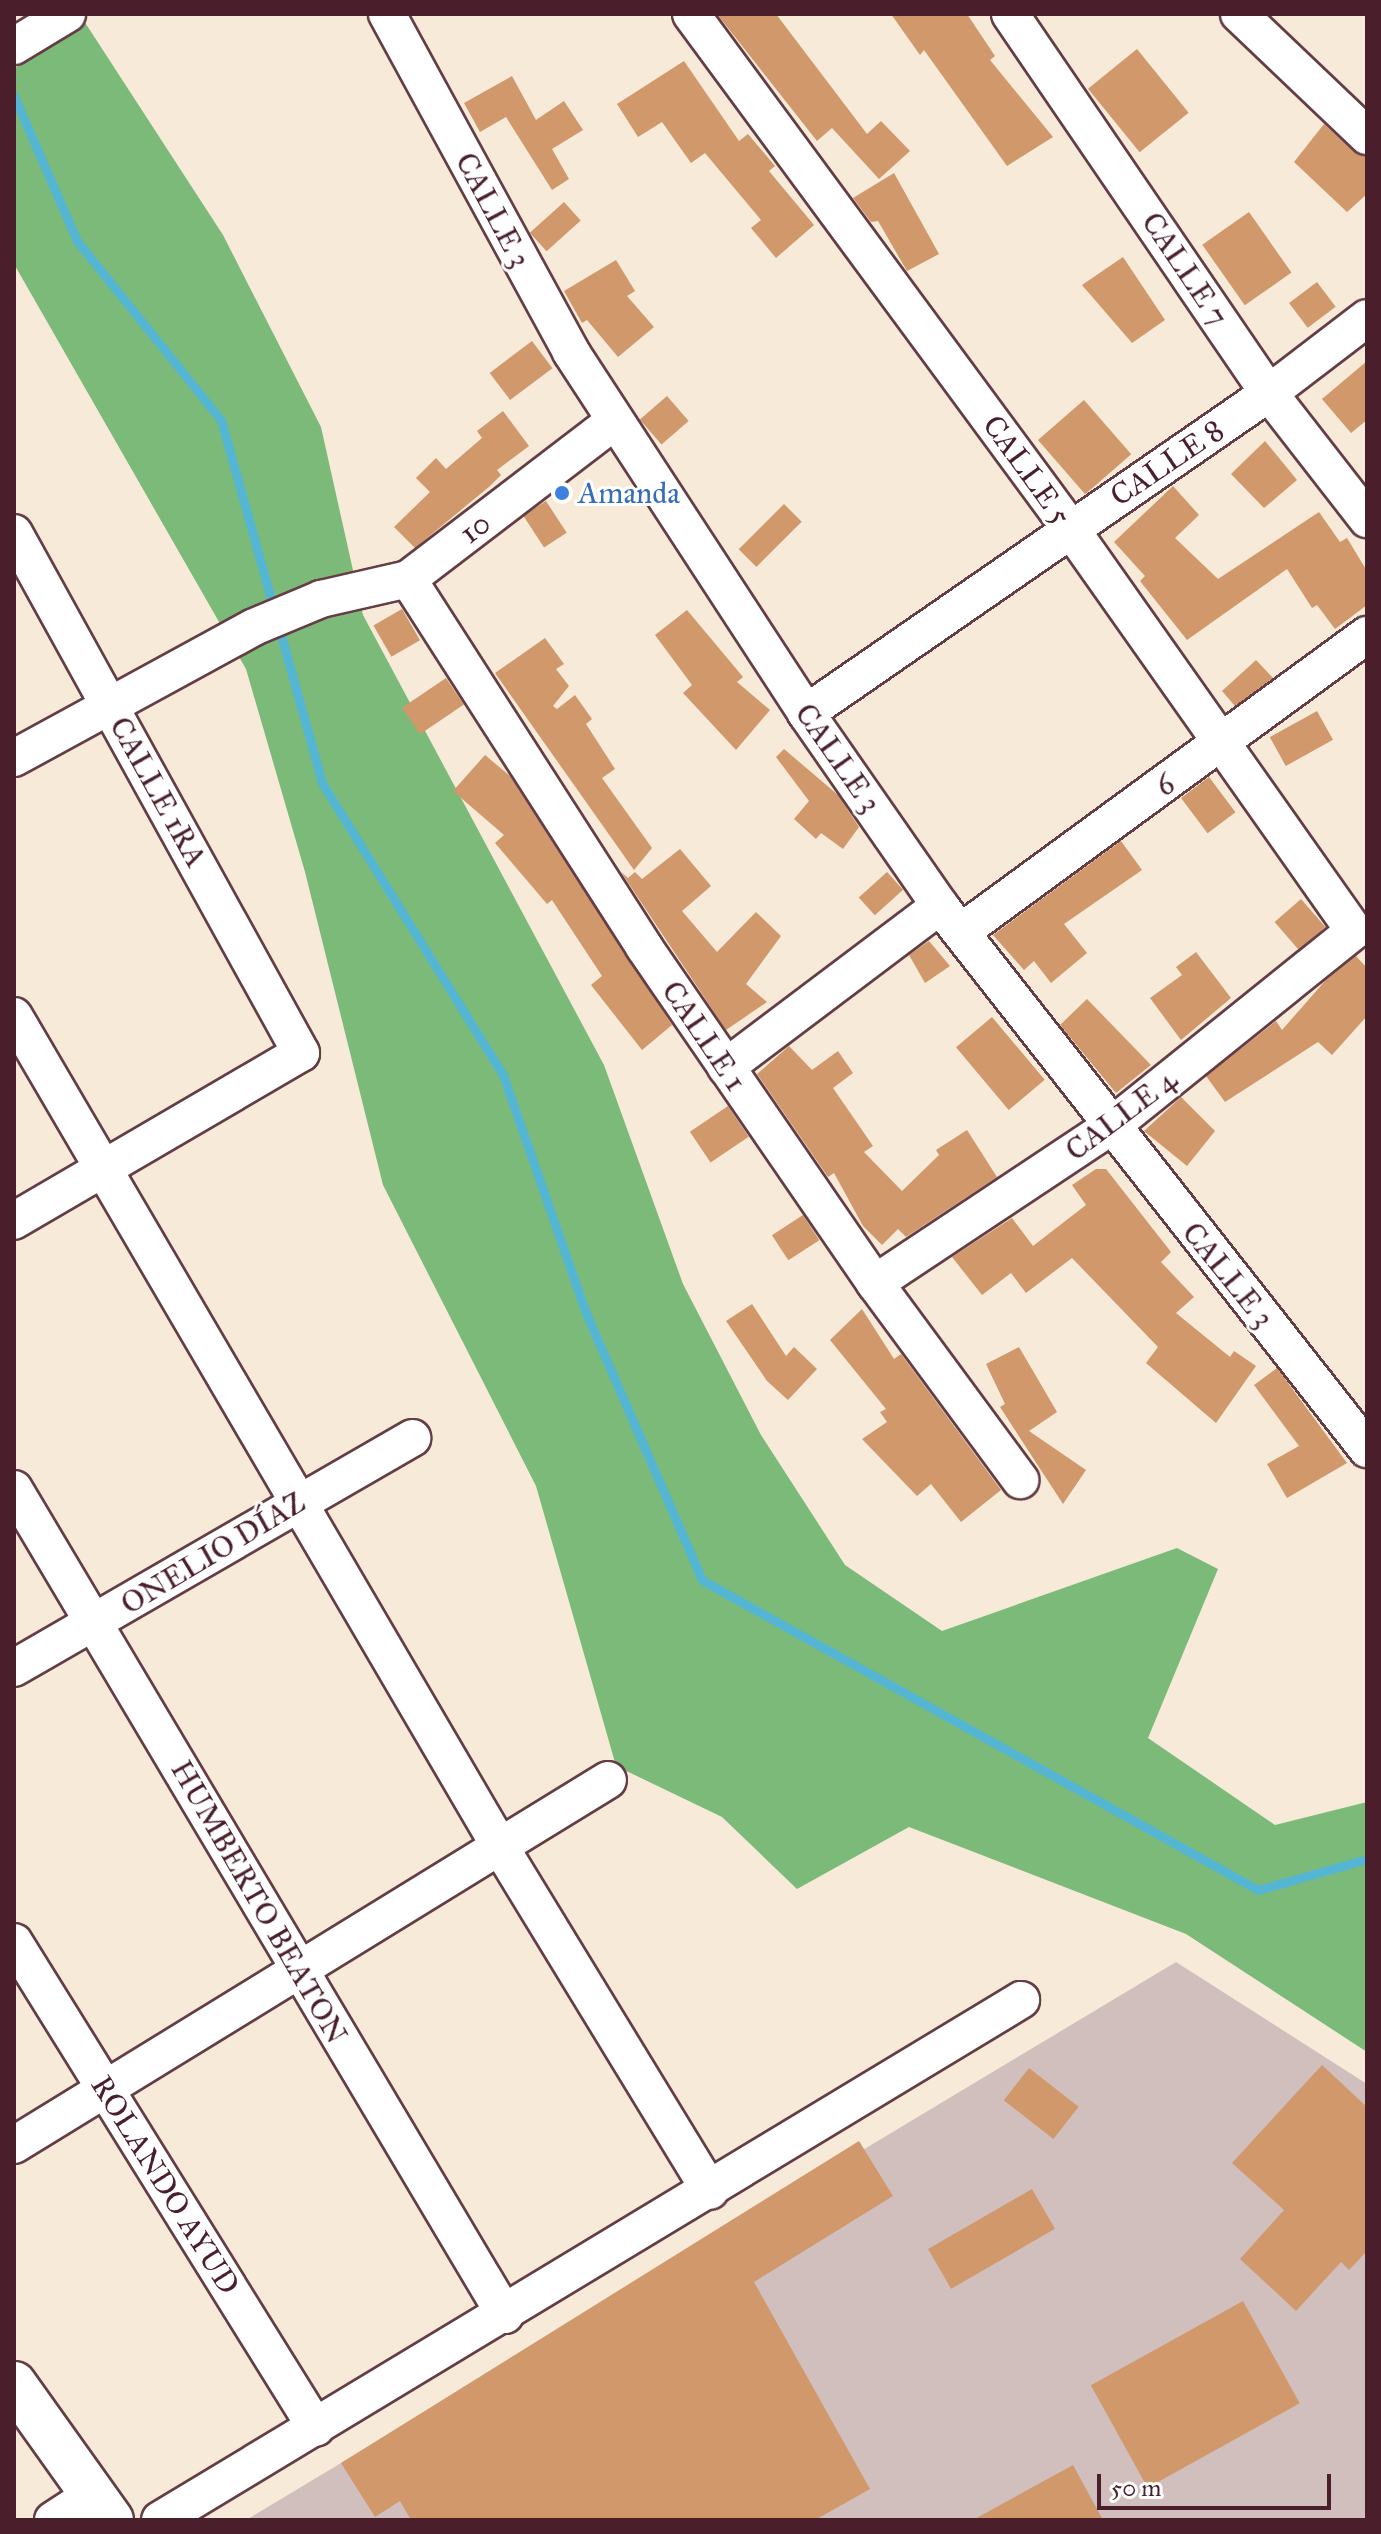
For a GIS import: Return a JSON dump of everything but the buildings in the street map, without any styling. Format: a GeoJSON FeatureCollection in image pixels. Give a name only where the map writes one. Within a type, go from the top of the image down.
{"type":"FeatureCollection","features":[{"type":"Feature","properties":{"kind":"main road"},"geometry":{"type":"LineString","coordinates":[[14,2384],[102,2507]]}},
{"type":"Feature","properties":{"kind":"street","name":"CALLE 3"},"geometry":{"type":"LineString","coordinates":[[387,14],[613,422],[806,713],[951,919],[1110,1127],[1367,1449]]}},
{"type":"Feature","properties":{"kind":"street","name":"CALLE 5"},"geometry":{"type":"LineString","coordinates":[[691,14],[1070,528],[1220,746],[1354,931]]}},
{"type":"Feature","properties":{"kind":"street","name":"CALLE 7"},"geometry":{"type":"LineString","coordinates":[[1010,14],[1269,393],[1367,519]]}},
{"type":"Feature","properties":{"kind":"street"},"geometry":{"type":"LineString","coordinates":[[1239,14],[1367,136]]}},
{"type":"Feature","properties":{"kind":"street"},"geometry":{"type":"LineString","coordinates":[[14,46],[62,17]]}},
{"type":"Feature","properties":{"kind":"street","name":"CALLE 8"},"geometry":{"type":"LineString","coordinates":[[806,713],[1269,393],[1367,318]]}},
{"type":"Feature","properties":{"kind":"street","name":"10"},"geometry":{"type":"LineString","coordinates":[[14,758],[254,627],[321,599],[408,579],[613,422]]}},
{"type":"Feature","properties":{"kind":"street","name":"CALLE 1RA"},"geometry":{"type":"LineString","coordinates":[[14,533],[301,1053],[104,1166]]}},
{"type":"Feature","properties":{"kind":"street","name":"CALLE 1"},"geometry":{"type":"LineString","coordinates":[[408,579],[726,1067],[875,1283],[1020,1480]]}},
{"type":"Feature","properties":{"kind":"street","name":"6"},"geometry":{"type":"LineString","coordinates":[[726,1067],[1220,746],[1367,635]]}},
{"type":"Feature","properties":{"kind":"street","name":"CALLE 4"},"geometry":{"type":"LineString","coordinates":[[875,1283],[1110,1127],[1354,931]]}},
{"type":"Feature","properties":{"kind":"street"},"geometry":{"type":"LineString","coordinates":[[14,1016],[499,1845],[710,2191]]}},
{"type":"Feature","properties":{"kind":"street"},"geometry":{"type":"LineString","coordinates":[[14,1221],[104,1166]]}},
{"type":"Feature","properties":{"kind":"street","name":"ONELIO DÍAZ"},"geometry":{"type":"LineString","coordinates":[[14,1668],[412,1438]]}},
{"type":"Feature","properties":{"kind":"street","name":"HUMBERTO BEATON"},"geometry":{"type":"LineString","coordinates":[[14,1489],[96,1622],[298,1969],[505,2315]]}},
{"type":"Feature","properties":{"kind":"street"},"geometry":{"type":"LineString","coordinates":[[14,2145],[103,2086],[608,1780]]}},
{"type":"Feature","properties":{"kind":"street","name":"ROLANDO AYUD"},"geometry":{"type":"LineString","coordinates":[[14,1942],[316,2428]]}},
{"type":"Feature","properties":{"kind":"street"},"geometry":{"type":"LineString","coordinates":[[160,2520],[505,2315],[1021,2000]]}},
{"type":"Feature","properties":{"kind":"street"},"geometry":{"type":"LineString","coordinates":[[53,2520],[102,2507]]}},
{"type":"Feature","properties":{"kind":"shaded area"},"geometry":{"type":"Polygon","coordinates":[[[1176,1962],[1367,2084],[1367,2520],[246,2520],[1176,1962]]]}},
{"type":"Feature","properties":{"kind":"green space"},"geometry":{"type":"Polygon","coordinates":[[[84,21],[223,235],[321,427],[363,615],[604,1065],[683,1284],[761,1435],[845,1565],[942,1631],[1177,1548],[1218,1569],[1148,1738],[1275,1825],[1367,1802],[1367,2052],[1186,1934],[909,1827],[797,1889],[722,1817],[616,1766],[536,1486],[383,1185],[305,872],[246,669],[14,264],[14,69],[84,21]]]}},
{"type":"Feature","properties":{"kind":"waterway"},"geometry":{"type":"LineString","coordinates":[[14,96],[77,241],[221,420],[274,610]]}},
{"type":"Feature","properties":{"kind":"waterway"},"geometry":{"type":"LineString","coordinates":[[278,624],[322,783],[503,1075],[586,1313],[702,1580],[1258,1890],[1367,1859]]}},
{"type":"Feature","properties":{"kind":"place","name":"Amanda"},"geometry":{"type":"Point","coordinates":[562,493]}}]}
